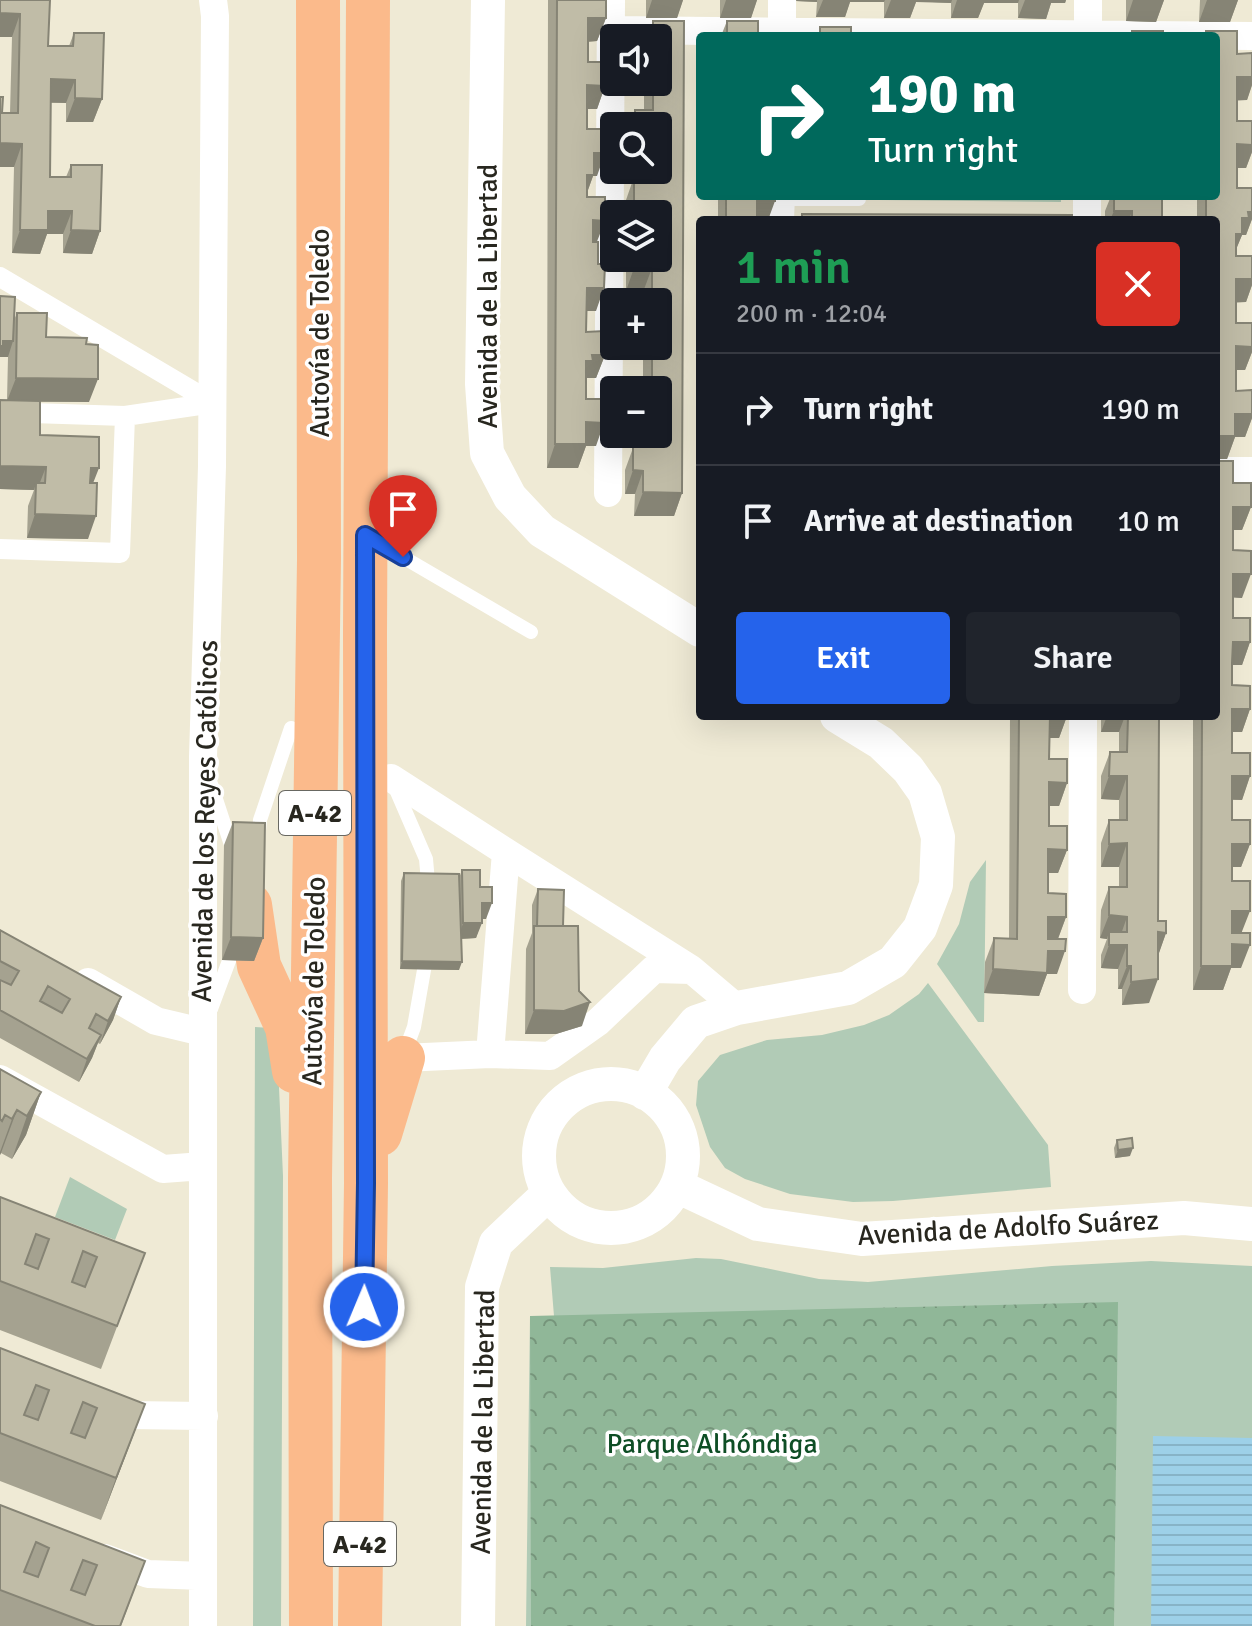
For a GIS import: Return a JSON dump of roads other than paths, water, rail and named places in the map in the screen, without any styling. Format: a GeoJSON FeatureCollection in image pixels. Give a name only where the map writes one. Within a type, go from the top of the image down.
{"type":"FeatureCollection","features":[{"type":"Feature","properties":{"kind":"highway","name":"Autovía de Toledo"},"geometry":{"type":"LineString","coordinates":[[311,1626],[310,1178],[319,560],[318,0]]}},
{"type":"Feature","properties":{"kind":"highway","name":"Autovía de Toledo"},"geometry":{"type":"LineString","coordinates":[[360,1626],[366,1183],[368,0]]}},
{"type":"Feature","properties":{"kind":"highway"},"geometry":{"type":"LineString","coordinates":[[291,728],[299,629],[319,560]]}},
{"type":"Feature","properties":{"kind":"highway"},"geometry":{"type":"LineString","coordinates":[[365,633],[391,778]]}},
{"type":"Feature","properties":{"kind":"highway"},"geometry":{"type":"LineString","coordinates":[[249,896],[259,966],[287,1027],[310,1178]]}},
{"type":"Feature","properties":{"kind":"highway"},"geometry":{"type":"LineString","coordinates":[[366,1183],[403,1058]]}},
{"type":"Feature","properties":{"kind":"street","name":"Avenida de la Libertad"},"geometry":{"type":"LineString","coordinates":[[488,0],[482,384],[487,453],[510,497],[542,531],[696,627]]}},
{"type":"Feature","properties":{"kind":"street"},"geometry":{"type":"LineString","coordinates":[[611,0],[611,24]]}},
{"type":"Feature","properties":{"kind":"street"},"geometry":{"type":"LineString","coordinates":[[782,0],[782,32]]}},
{"type":"Feature","properties":{"kind":"street"},"geometry":{"type":"LineString","coordinates":[[1088,0],[1088,32]]}},
{"type":"Feature","properties":{"kind":"street","name":"Avenida de los Reyes Católicos"},"geometry":{"type":"LineString","coordinates":[[203,1626],[203,757],[213,403],[216,5]]}},
{"type":"Feature","properties":{"kind":"street"},"geometry":{"type":"LineString","coordinates":[[672,31],[696,32]]}},
{"type":"Feature","properties":{"kind":"street"},"geometry":{"type":"LineString","coordinates":[[1220,36],[1252,36]]}},
{"type":"Feature","properties":{"kind":"street"},"geometry":{"type":"LineString","coordinates":[[608,493],[611,96]]}},
{"type":"Feature","properties":{"kind":"street"},"geometry":{"type":"LineString","coordinates":[[0,277],[213,403]]}},
{"type":"Feature","properties":{"kind":"street"},"geometry":{"type":"LineString","coordinates":[[0,412],[125,416],[213,403]]}},
{"type":"Feature","properties":{"kind":"street"},"geometry":{"type":"LineString","coordinates":[[0,549],[120,553],[125,416]]}},
{"type":"Feature","properties":{"kind":"street"},"geometry":{"type":"LineString","coordinates":[[1220,471],[1252,471]]}},
{"type":"Feature","properties":{"kind":"street"},"geometry":{"type":"LineString","coordinates":[[645,1093],[665,1059],[696,1022],[737,1008],[848,988],[893,962],[920,928],[936,885],[938,837],[925,793],[908,769],[881,743],[844,720]]}},
{"type":"Feature","properties":{"kind":"street"},"geometry":{"type":"LineString","coordinates":[[1082,990],[1083,720]]}},
{"type":"Feature","properties":{"kind":"street"},"geometry":{"type":"LineString","coordinates":[[391,778],[692,970],[737,1008]]}},
{"type":"Feature","properties":{"kind":"street"},"geometry":{"type":"LineString","coordinates":[[490,1054],[506,852]]}},
{"type":"Feature","properties":{"kind":"street"},"geometry":{"type":"LineString","coordinates":[[403,1058],[490,1054],[550,1056],[598,1022],[654,969],[692,970]]}},
{"type":"Feature","properties":{"kind":"street"},"geometry":{"type":"LineString","coordinates":[[65,970],[156,1021],[202,1032]]}},
{"type":"Feature","properties":{"kind":"street"},"geometry":{"type":"LineString","coordinates":[[0,1079],[163,1169],[203,1166]]}},
{"type":"Feature","properties":{"kind":"street"},"geometry":{"type":"LineString","coordinates":[[602,1084],[623,1085],[645,1093],[657,1101],[678,1128],[683,1165],[677,1186],[657,1212],[640,1223],[616,1229],[593,1227],[570,1217],[548,1194],[538,1168],[540,1140],[548,1119],[564,1100],[583,1089],[602,1084]]}},
{"type":"Feature","properties":{"kind":"street","name":"Avenida de Adolfo Suárez"},"geometry":{"type":"LineString","coordinates":[[677,1186],[758,1224],[862,1239],[1184,1218],[1252,1224]]}},
{"type":"Feature","properties":{"kind":"street","name":"Avenida de la Libertad"},"geometry":{"type":"LineString","coordinates":[[478,1626],[482,1287],[496,1243],[548,1194]]}},
{"type":"Feature","properties":{"kind":"street"},"geometry":{"type":"LineString","coordinates":[[85,1398],[128,1415],[204,1416]]}},
{"type":"Feature","properties":{"kind":"street"},"geometry":{"type":"LineString","coordinates":[[74,1546],[148,1574],[203,1576]]}},
{"type":"Feature","properties":{"kind":"lane"},"geometry":{"type":"LineString","coordinates":[[780,205],[846,200]]}},
{"type":"Feature","properties":{"kind":"lane"},"geometry":{"type":"LineString","coordinates":[[365,535],[531,632]]}},
{"type":"Feature","properties":{"kind":"lane"},"geometry":{"type":"LineString","coordinates":[[257,849],[260,820],[291,728]]}},
{"type":"Feature","properties":{"kind":"lane"},"geometry":{"type":"LineString","coordinates":[[203,757],[236,861]]}},
{"type":"Feature","properties":{"kind":"lane"},"geometry":{"type":"LineString","coordinates":[[391,778],[426,859],[430,914]]}},
{"type":"Feature","properties":{"kind":"lane"},"geometry":{"type":"LineString","coordinates":[[202,1032],[249,896]]}},
{"type":"Feature","properties":{"kind":"lane"},"geometry":{"type":"LineString","coordinates":[[403,1058],[414,1027],[429,942]]}},
{"type":"Feature","properties":{"kind":"water"},"geometry":{"type":"Polygon","coordinates":[[[1153,1436],[1252,1438],[1252,1626],[1151,1626],[1153,1436]]]}},
{"type":"Feature","properties":{"kind":"park label","name":"Parque Alhóndiga"},"geometry":{"type":"Point","coordinates":[712,1443]}}]}
